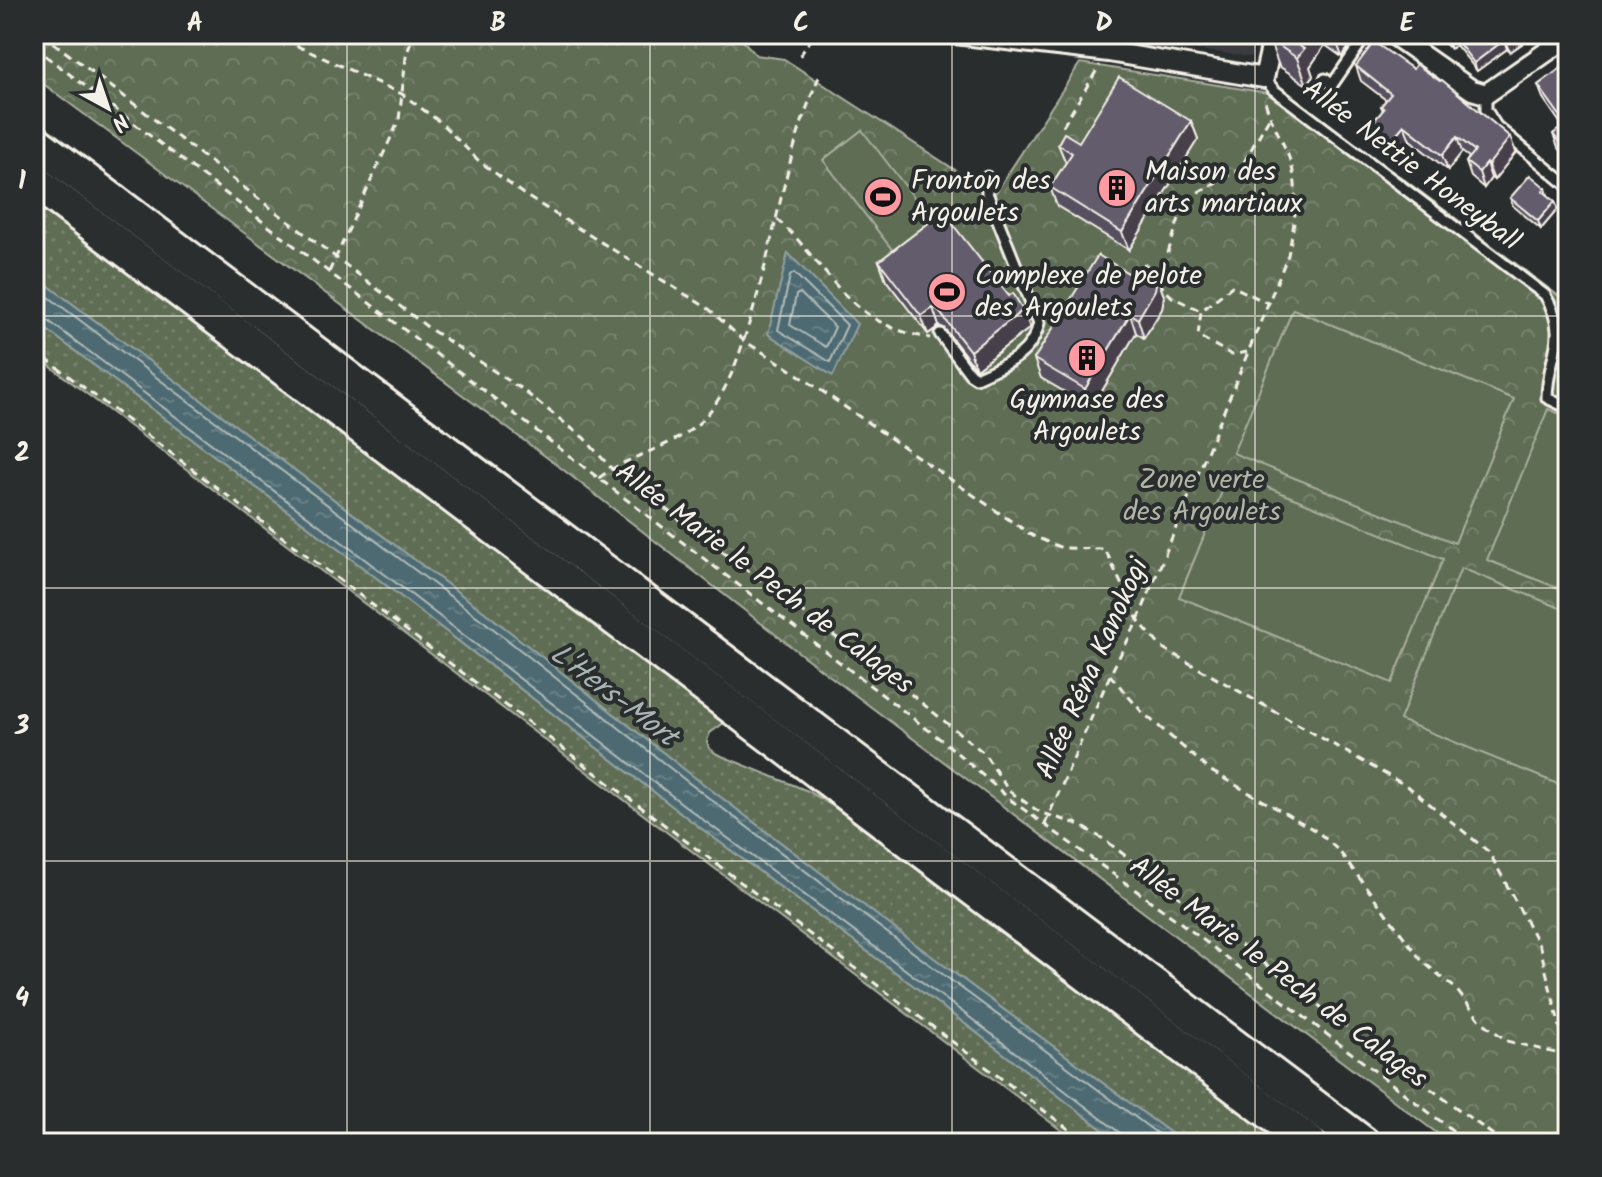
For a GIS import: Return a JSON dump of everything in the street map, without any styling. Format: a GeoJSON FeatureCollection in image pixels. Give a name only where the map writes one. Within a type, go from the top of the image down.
{"type":"FeatureCollection","features":[{"type":"Feature","properties":{"kind":"highway"},"geometry":{"type":"LineString","coordinates":[[34,141],[1363,1143]]}},
{"type":"Feature","properties":{"kind":"highway"},"geometry":{"type":"LineString","coordinates":[[34,181],[1310,1143]]}},
{"type":"Feature","properties":{"kind":"street"},"geometry":{"type":"LineString","coordinates":[[955,34],[1109,52],[1264,78],[1274,34]]}},
{"type":"Feature","properties":{"kind":"street"},"geometry":{"type":"LineString","coordinates":[[1392,34],[1472,90],[1486,94],[1568,37]]}},
{"type":"Feature","properties":{"kind":"lane"},"geometry":{"type":"LineString","coordinates":[[1325,79],[1332,85],[1367,34]]}},
{"type":"Feature","properties":{"kind":"lane","name":"Allée Nettie Honeyball"},"geometry":{"type":"LineString","coordinates":[[1264,78],[1274,90],[1545,295],[1558,323],[1557,349],[1549,375],[1547,398],[1568,408]]}},
{"type":"Feature","properties":{"kind":"lane"},"geometry":{"type":"LineString","coordinates":[[1486,94],[1486,110],[1496,126],[1568,186]]}},
{"type":"Feature","properties":{"kind":"lane"},"geometry":{"type":"LineString","coordinates":[[940,334],[976,378],[1023,355],[1036,336],[1039,323],[987,193],[987,177]]}},
{"type":"Feature","properties":{"kind":"path"},"geometry":{"type":"LineString","coordinates":[[42,34],[430,329],[520,388],[584,438],[611,468],[897,683],[984,753],[1009,791],[1041,813],[1078,824],[1105,840],[1339,1021],[1504,1143]]}},
{"type":"Feature","properties":{"kind":"path"},"geometry":{"type":"LineString","coordinates":[[271,34],[402,94],[440,122],[478,160],[523,194],[709,309],[744,341],[784,365],[1033,536],[1062,548],[1105,549],[1138,620],[1161,647],[1410,788],[1489,852],[1540,947],[1557,1019],[1568,1044]]}},
{"type":"Feature","properties":{"kind":"path"},"geometry":{"type":"LineString","coordinates":[[329,272],[399,120],[406,57],[413,34]]}},
{"type":"Feature","properties":{"kind":"path"},"geometry":{"type":"LineString","coordinates":[[800,56],[814,34]]}},
{"type":"Feature","properties":{"kind":"path","name":"Allée Marie le Pech de Calages"},"geometry":{"type":"LineString","coordinates":[[34,47],[948,745],[1012,801],[1181,923],[1469,1143]]}},
{"type":"Feature","properties":{"kind":"path"},"geometry":{"type":"LineString","coordinates":[[1063,126],[1109,52]]}},
{"type":"Feature","properties":{"kind":"path"},"geometry":{"type":"LineString","coordinates":[[599,478],[611,468],[663,445],[700,421],[729,379],[758,298],[801,125],[819,77]]}},
{"type":"Feature","properties":{"kind":"path","name":"Allée Réna Kanokogi"},"geometry":{"type":"LineString","coordinates":[[1045,824],[1110,675],[1138,620],[1288,255],[1296,210],[1290,161],[1269,118],[1262,90],[1264,78]]}},
{"type":"Feature","properties":{"kind":"path"},"geometry":{"type":"LineString","coordinates":[[1201,311],[1172,297],[1152,275],[1163,266],[1183,206],[1195,194],[1240,169],[1269,118]]}},
{"type":"Feature","properties":{"kind":"path"},"geometry":{"type":"LineString","coordinates":[[777,219],[799,239],[834,286],[865,314],[894,328],[929,338],[940,334]]}},
{"type":"Feature","properties":{"kind":"path"},"geometry":{"type":"LineString","coordinates":[[1249,352],[1232,355],[1198,336],[1201,311],[1232,286],[1270,304]]}},
{"type":"Feature","properties":{"kind":"path"},"geometry":{"type":"LineString","coordinates":[[34,350],[1087,1143]]}},
{"type":"Feature","properties":{"kind":"path"},"geometry":{"type":"LineString","coordinates":[[1110,675],[1142,712],[1211,771],[1318,832],[1339,851],[1422,961],[1455,988],[1480,1020],[1507,1041],[1568,1056]]}},
{"type":"Feature","properties":{"kind":"shaded area"},"geometry":{"type":"Polygon","coordinates":[[[1078,34],[1256,34],[1251,57],[1078,34]]]}},
{"type":"Feature","properties":{"kind":"green space","name":"Zone verte des Argoulets"},"geometry":{"type":"Polygon","coordinates":[[[34,34],[737,34],[756,55],[784,59],[994,195],[1080,63],[1268,93],[1401,177],[1568,303],[1568,1143],[1450,1143],[806,658],[557,465],[34,77],[34,34]]]}},
{"type":"Feature","properties":{"kind":"green space","name":"Fronton des Argoulets"},"geometry":{"type":"Polygon","coordinates":[[[862,130],[943,235],[907,307],[886,280],[904,265],[823,160],[862,130]]]}},
{"type":"Feature","properties":{"kind":"green space"},"geometry":{"type":"Polygon","coordinates":[[[34,202],[724,723],[710,733],[707,741],[709,748],[808,791],[834,807],[1281,1143],[1184,1143],[907,938],[694,777],[491,617],[34,275],[34,202]]]}},
{"type":"Feature","properties":{"kind":"green space"},"geometry":{"type":"Polygon","coordinates":[[[1293,309],[1514,399],[1455,543],[1233,453],[1293,309]]]}},
{"type":"Feature","properties":{"kind":"green space"},"geometry":{"type":"Polygon","coordinates":[[[34,320],[1120,1143],[1078,1143],[34,354],[34,320]]]}},
{"type":"Feature","properties":{"kind":"green space"},"geometry":{"type":"Polygon","coordinates":[[[1548,409],[1568,417],[1568,592],[1487,560],[1548,409]]]}},
{"type":"Feature","properties":{"kind":"green space"},"geometry":{"type":"Polygon","coordinates":[[[1230,472],[1443,559],[1392,683],[1179,597],[1230,472]]]}},
{"type":"Feature","properties":{"kind":"green space"},"geometry":{"type":"Polygon","coordinates":[[[1461,568],[1568,611],[1568,788],[1400,720],[1461,568]]]}},
{"type":"Feature","properties":{"kind":"water"},"geometry":{"type":"Polygon","coordinates":[[[788,253],[857,324],[833,376],[768,334],[788,253]]]}},
{"type":"Feature","properties":{"kind":"water"},"geometry":{"type":"Polygon","coordinates":[[[34,275],[491,617],[694,777],[907,938],[1184,1143],[1120,1143],[698,826],[382,582],[34,320],[34,275]]]}},
{"type":"Feature","properties":{"kind":"building"},"geometry":{"type":"Polygon","coordinates":[[[1270,34],[1304,34],[1297,44],[1304,49],[1297,58],[1269,39],[1270,34]]]}},
{"type":"Feature","properties":{"kind":"building"},"geometry":{"type":"Polygon","coordinates":[[[1442,34],[1520,34],[1506,44],[1504,40],[1474,63],[1453,36],[1447,41],[1442,34]]]}},
{"type":"Feature","properties":{"kind":"building"},"geometry":{"type":"Polygon","coordinates":[[[1374,42],[1413,69],[1416,64],[1442,80],[1510,137],[1488,165],[1486,163],[1479,172],[1466,162],[1475,151],[1457,137],[1442,155],[1404,125],[1392,139],[1373,122],[1391,94],[1356,66],[1374,42]]]}},
{"type":"Feature","properties":{"kind":"building"},"geometry":{"type":"Polygon","coordinates":[[[1568,63],[1568,153],[1553,134],[1566,124],[1538,85],[1568,63]]]}},
{"type":"Feature","properties":{"kind":"building","name":"Maison des arts martiaux"},"geometry":{"type":"Polygon","coordinates":[[[1119,77],[1191,121],[1122,232],[1050,187],[1072,153],[1058,144],[1064,133],[1079,142],[1119,77]]]}},
{"type":"Feature","properties":{"kind":"building"},"geometry":{"type":"Polygon","coordinates":[[[1530,175],[1546,188],[1543,191],[1555,201],[1538,221],[1510,198],[1530,175]]]}},
{"type":"Feature","properties":{"kind":"building","name":"Complexe de pelote des Argoulets"},"geometry":{"type":"Polygon","coordinates":[[[943,212],[1009,296],[1013,293],[1023,310],[970,351],[937,309],[933,308],[921,316],[879,261],[943,212]]]}},
{"type":"Feature","properties":{"kind":"building","name":"Gymnase des Argoulets"},"geometry":{"type":"Polygon","coordinates":[[[1098,255],[1130,274],[1145,264],[1157,278],[1155,290],[1138,319],[1130,314],[1085,389],[1034,359],[1098,255]]]}},
{"type":"Feature","properties":{"kind":"place","name":"Maison des arts martiaux"},"geometry":{"type":"Point","coordinates":[1117,188]}},
{"type":"Feature","properties":{"kind":"place","name":"Fronton des Argoulets"},"geometry":{"type":"Point","coordinates":[883,197]}},
{"type":"Feature","properties":{"kind":"place","name":"Complexe de pelote des Argoulets"},"geometry":{"type":"Point","coordinates":[947,292]}},
{"type":"Feature","properties":{"kind":"place","name":"Gymnase des Argoulets"},"geometry":{"type":"Point","coordinates":[1087,358]}},
{"type":"Feature","properties":{"kind":"water label","name":"L'Hers-Mort"},"geometry":{"type":"Point","coordinates":[613,696]}}]}
